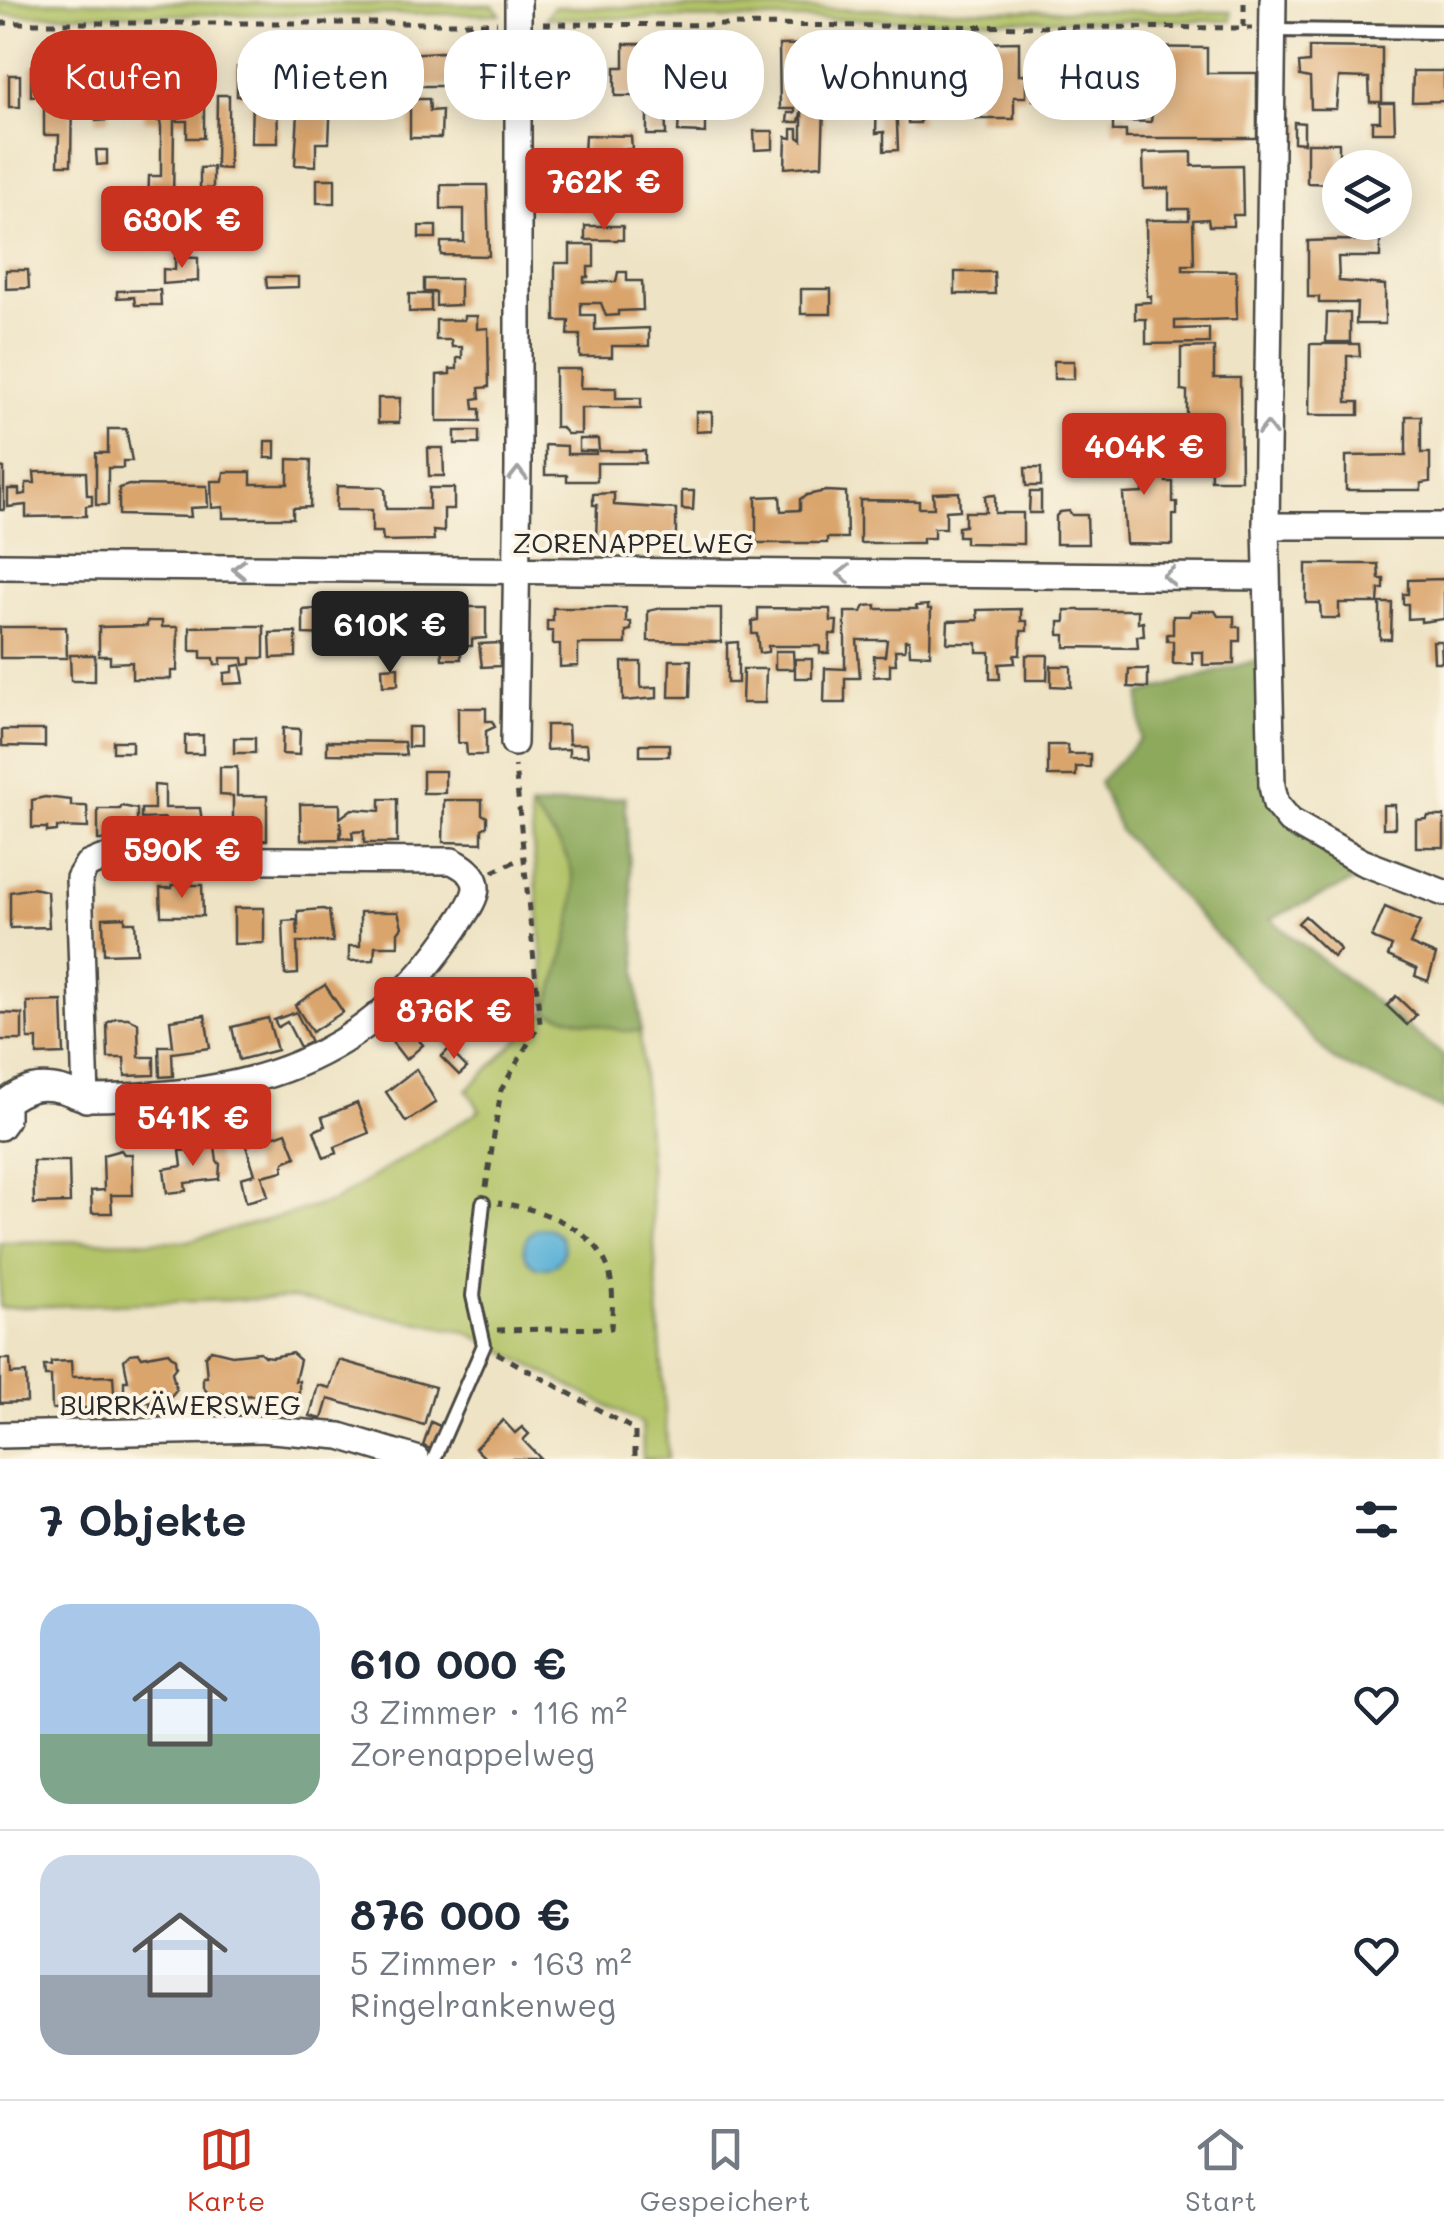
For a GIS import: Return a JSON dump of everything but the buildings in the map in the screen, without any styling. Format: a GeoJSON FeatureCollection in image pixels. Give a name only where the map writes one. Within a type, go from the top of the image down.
{"type":"FeatureCollection","features":[{"type":"Feature","properties":{"kind":"street"},"geometry":{"type":"LineString","coordinates":[[1273,0],[1266,526],[1272,786],[1276,804],[1290,820],[1362,862],[1444,893]]}},
{"type":"Feature","properties":{"kind":"street"},"geometry":{"type":"LineString","coordinates":[[514,743],[518,572],[518,12]]}},
{"type":"Feature","properties":{"kind":"street"},"geometry":{"type":"LineString","coordinates":[[1266,526],[1444,526]]}},
{"type":"Feature","properties":{"kind":"street","name":"ZORENAPPELWEG"},"geometry":{"type":"LineString","coordinates":[[0,566],[1266,577]]}},
{"type":"Feature","properties":{"kind":"street"},"geometry":{"type":"LineString","coordinates":[[0,1127],[6,1120],[6,1102],[26,1088],[60,1089],[86,1099],[166,1095],[237,1086],[308,1062],[369,1024],[432,962],[475,898],[476,880],[471,870],[452,861],[102,859],[87,865],[79,878],[86,1099]]}},
{"type":"Feature","properties":{"kind":"street","name":"BURRKÄWERSWEG"},"geometry":{"type":"LineString","coordinates":[[0,1435],[260,1429],[340,1436],[416,1459]]}},
{"type":"Feature","properties":{"kind":"lane"},"geometry":{"type":"LineString","coordinates":[[1273,30],[1444,32]]}},
{"type":"Feature","properties":{"kind":"lane"},"geometry":{"type":"LineString","coordinates":[[434,1459],[484,1346],[474,1296],[483,1203]]}},
{"type":"Feature","properties":{"kind":"path"},"geometry":{"type":"LineString","coordinates":[[1244,0],[1244,26]]}},
{"type":"Feature","properties":{"kind":"path"},"geometry":{"type":"LineString","coordinates":[[0,23],[518,12],[1244,26],[1273,30]]}},
{"type":"Feature","properties":{"kind":"path"},"geometry":{"type":"LineString","coordinates":[[483,1203],[501,1090],[540,1023],[514,743]]}},
{"type":"Feature","properties":{"kind":"path"},"geometry":{"type":"LineString","coordinates":[[503,1330],[611,1328],[614,1295],[603,1257],[566,1221],[504,1204]]}},
{"type":"Feature","properties":{"kind":"path"},"geometry":{"type":"LineString","coordinates":[[484,1346],[634,1430],[635,1459]]}},
{"type":"Feature","properties":{"kind":"green space"},"geometry":{"type":"Polygon","coordinates":[[[0,1],[493,5],[500,14],[0,15],[0,1]]]}},
{"type":"Feature","properties":{"kind":"green space"},"geometry":{"type":"Polygon","coordinates":[[[553,7],[1231,12],[1231,21],[546,18],[553,7]]]}},
{"type":"Feature","properties":{"kind":"green space"},"geometry":{"type":"Polygon","coordinates":[[[1268,657],[1276,804],[1369,874],[1270,919],[1444,1056],[1444,1110],[1333,1060],[1119,830],[1099,782],[1140,739],[1140,694],[1268,657]]]}},
{"type":"Feature","properties":{"kind":"green space"},"geometry":{"type":"Polygon","coordinates":[[[625,797],[668,1459],[643,1459],[642,1424],[466,1332],[293,1298],[0,1308],[0,1242],[187,1241],[289,1214],[334,1201],[480,1110],[467,1090],[547,1011],[530,808],[625,797]]]}},
{"type":"Feature","properties":{"kind":"green space"},"geometry":{"type":"Polygon","coordinates":[[[625,797],[641,1031],[622,1031],[547,1012],[567,943],[574,888],[565,855],[530,808],[625,797]]]}},
{"type":"Feature","properties":{"kind":"water"},"geometry":{"type":"Polygon","coordinates":[[[544,1228],[558,1234],[564,1248],[558,1262],[544,1268],[530,1262],[524,1248],[530,1234],[544,1228]]]}}]}
